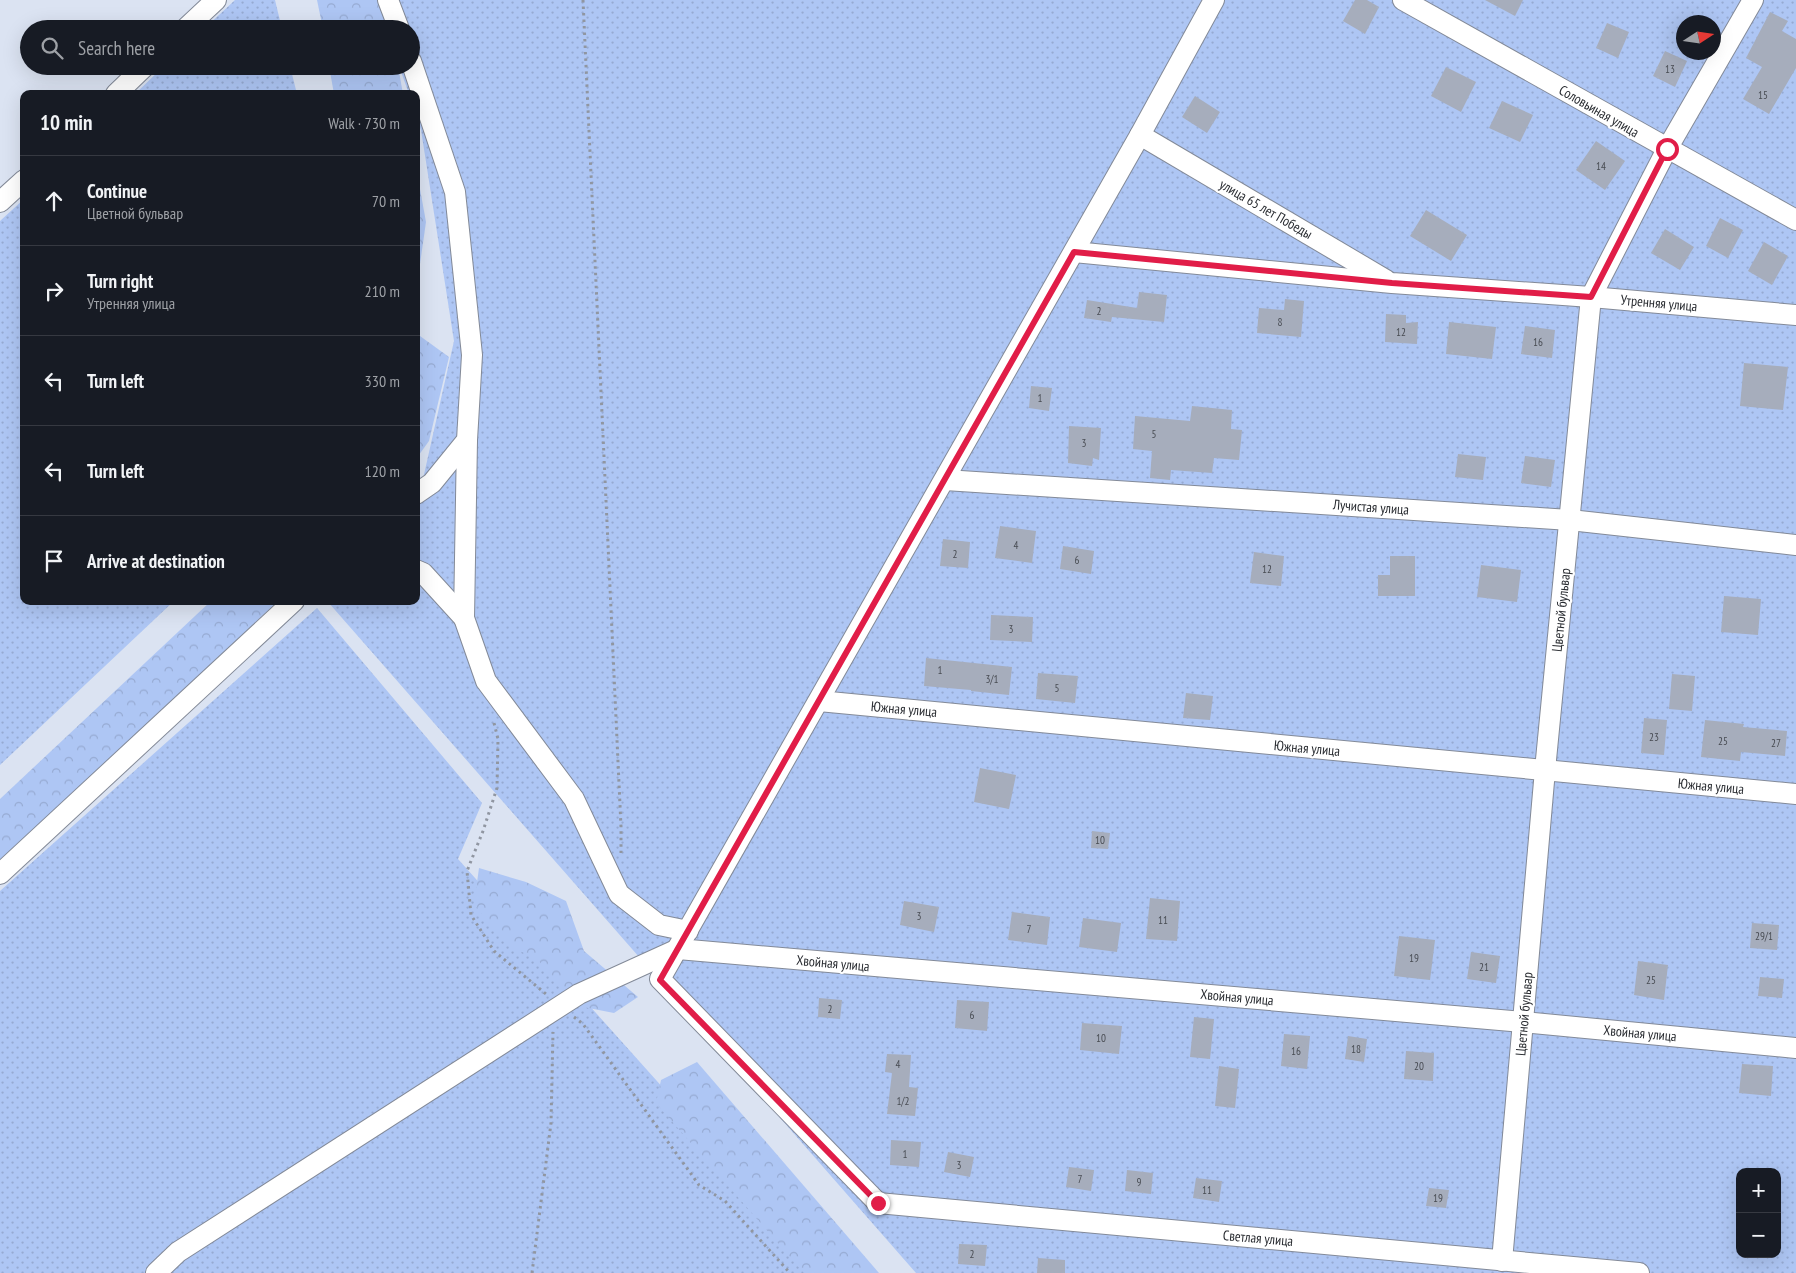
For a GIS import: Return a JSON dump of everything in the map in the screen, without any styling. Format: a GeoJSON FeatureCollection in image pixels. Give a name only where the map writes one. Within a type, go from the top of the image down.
{"type":"FeatureCollection","features":[{"type":"Feature","properties":{"kind":"street"},"geometry":{"type":"LineString","coordinates":[[195,20],[216,0]]}},
{"type":"Feature","properties":{"kind":"street"},"geometry":{"type":"LineString","coordinates":[[388,0],[396,20]]}},
{"type":"Feature","properties":{"kind":"street"},"geometry":{"type":"LineString","coordinates":[[156,1273],[178,1252],[579,994],[678,949],[1140,136],[1214,0]]}},
{"type":"Feature","properties":{"kind":"street","name":"Соловьиная улица"},"geometry":{"type":"LineString","coordinates":[[1404,0],[1796,220]]}},
{"type":"Feature","properties":{"kind":"street","name":"Цветной бульвар"},"geometry":{"type":"LineString","coordinates":[[1502,1261],[1545,770],[1591,297],[1667,149],[1753,0]]}},
{"type":"Feature","properties":{"kind":"street"},"geometry":{"type":"LineString","coordinates":[[120,90],[136,75]]}},
{"type":"Feature","properties":{"kind":"street"},"geometry":{"type":"LineString","coordinates":[[416,75],[455,192],[472,355],[464,618],[486,680],[574,798],[620,894],[659,924],[688,931]]}},
{"type":"Feature","properties":{"kind":"street","name":"улица 65 лет Победы"},"geometry":{"type":"LineString","coordinates":[[1140,136],[1392,283]]}},
{"type":"Feature","properties":{"kind":"street"},"geometry":{"type":"LineString","coordinates":[[0,202],[20,184]]}},
{"type":"Feature","properties":{"kind":"street","name":"Утренняя улица"},"geometry":{"type":"LineString","coordinates":[[1074,252],[1392,283],[1591,297],[1796,315]]}},
{"type":"Feature","properties":{"kind":"street"},"geometry":{"type":"LineString","coordinates":[[420,491],[432,483],[468,440]]}},
{"type":"Feature","properties":{"kind":"street","name":"Лучистая улица"},"geometry":{"type":"LineString","coordinates":[[945,480],[1570,520],[1796,545]]}},
{"type":"Feature","properties":{"kind":"street"},"geometry":{"type":"LineString","coordinates":[[420,572],[464,618]]}},
{"type":"Feature","properties":{"kind":"street"},"geometry":{"type":"LineString","coordinates":[[0,874],[290,605]]}},
{"type":"Feature","properties":{"kind":"street","name":"Южная улица"},"geometry":{"type":"LineString","coordinates":[[819,701],[1796,794]]}},
{"type":"Feature","properties":{"kind":"street","name":"Хвойная улица"},"geometry":{"type":"LineString","coordinates":[[678,949],[1523,1022],[1796,1048]]}},
{"type":"Feature","properties":{"kind":"street","name":"Светлая улица"},"geometry":{"type":"LineString","coordinates":[[678,949],[660,980],[878,1203],[1639,1273]]}},
{"type":"Feature","properties":{"kind":"path"},"geometry":{"type":"LineString","coordinates":[[583,0],[621,817],[621,856]]}},
{"type":"Feature","properties":{"kind":"path"},"geometry":{"type":"LineString","coordinates":[[532,1273],[551,1123],[553,1011]]}},
{"type":"Feature","properties":{"kind":"green space"},"geometry":{"type":"Polygon","coordinates":[[[235,0],[275,0],[280,20],[214,20],[235,0]]]}},
{"type":"Feature","properties":{"kind":"green space"},"geometry":{"type":"Polygon","coordinates":[[[317,0],[377,0],[385,20],[321,20],[317,0]]]}},
{"type":"Feature","properties":{"kind":"green space"},"geometry":{"type":"Polygon","coordinates":[[[377,0],[1796,0],[1796,1273],[916,1273],[331,605],[420,605],[420,492],[454,341],[420,127],[420,90],[408,90],[402,75],[420,75],[420,20],[384,20],[377,0]]]}},
{"type":"Feature","properties":{"kind":"green space"},"geometry":{"type":"Polygon","coordinates":[[[155,75],[292,75],[296,90],[139,90],[155,75]]]}},
{"type":"Feature","properties":{"kind":"green space"},"geometry":{"type":"Polygon","coordinates":[[[331,75],[400,75],[402,90],[333,90],[331,75]]]}},
{"type":"Feature","properties":{"kind":"green space"},"geometry":{"type":"Polygon","coordinates":[[[420,189],[426,222],[420,264],[420,189]]]}},
{"type":"Feature","properties":{"kind":"green space"},"geometry":{"type":"Polygon","coordinates":[[[20,203],[20,605],[170,605],[0,765],[0,221],[20,203]]]}},
{"type":"Feature","properties":{"kind":"green space"},"geometry":{"type":"Polygon","coordinates":[[[420,336],[449,357],[429,441],[420,453],[420,336]]]}},
{"type":"Feature","properties":{"kind":"green space"},"geometry":{"type":"Polygon","coordinates":[[[207,605],[274,605],[0,862],[0,799],[207,605]]]}},
{"type":"Feature","properties":{"kind":"green space"},"geometry":{"type":"Polygon","coordinates":[[[317,608],[482,803],[458,859],[829,1273],[0,1273],[0,891],[317,608]]]}},
{"type":"Feature","properties":{"kind":"green space"},"geometry":{"type":"Polygon","coordinates":[[[479,868],[526,882],[566,901],[584,951],[638,997],[614,1013],[573,1005],[539,961],[505,943],[474,904],[479,868]]]}},
{"type":"Feature","properties":{"kind":"green space"},"geometry":{"type":"Polygon","coordinates":[[[697,1062],[879,1273],[804,1273],[656,1103],[661,1080],[697,1062]]]}},
{"type":"Feature","properties":{"kind":"building"},"geometry":{"type":"Polygon","coordinates":[[[1355,0],[1367,0],[1379,7],[1365,34],[1343,21],[1355,0]]]}},
{"type":"Feature","properties":{"kind":"building"},"geometry":{"type":"Polygon","coordinates":[[[1485,0],[1523,0],[1515,16],[1485,0]]]}},
{"type":"Feature","properties":{"kind":"building"},"geometry":{"type":"Polygon","coordinates":[[[1770,12],[1788,21],[1782,31],[1796,39],[1796,68],[1769,114],[1743,99],[1762,67],[1746,58],[1770,12]]]}},
{"type":"Feature","properties":{"kind":"building"},"geometry":{"type":"Polygon","coordinates":[[[1607,23],[1629,32],[1618,58],[1596,48],[1607,23]]]}},
{"type":"Feature","properties":{"kind":"building"},"geometry":{"type":"Polygon","coordinates":[[[1665,51],[1676,56],[1676,60],[1687,61],[1675,87],[1653,76],[1665,51]]]}},
{"type":"Feature","properties":{"kind":"building"},"geometry":{"type":"Polygon","coordinates":[[[1446,67],[1476,82],[1461,112],[1431,96],[1446,67]]]}},
{"type":"Feature","properties":{"kind":"building"},"geometry":{"type":"Polygon","coordinates":[[[1195,96],[1220,112],[1207,133],[1182,117],[1195,96]]]}},
{"type":"Feature","properties":{"kind":"building"},"geometry":{"type":"Polygon","coordinates":[[[1502,101],[1533,115],[1520,142],[1489,128],[1502,101]]]}},
{"type":"Feature","properties":{"kind":"building"},"geometry":{"type":"Polygon","coordinates":[[[1596,141],[1625,161],[1605,190],[1576,170],[1596,141]]]}},
{"type":"Feature","properties":{"kind":"building"},"geometry":{"type":"Polygon","coordinates":[[[1426,210],[1467,235],[1451,261],[1410,236],[1426,210]]]}},
{"type":"Feature","properties":{"kind":"building"},"geometry":{"type":"Polygon","coordinates":[[[1720,218],[1743,230],[1728,258],[1706,246],[1720,218]]]}},
{"type":"Feature","properties":{"kind":"building"},"geometry":{"type":"Polygon","coordinates":[[[1665,229],[1694,247],[1680,270],[1651,253],[1665,229]]]}},
{"type":"Feature","properties":{"kind":"building"},"geometry":{"type":"Polygon","coordinates":[[[1764,242],[1788,256],[1772,285],[1748,271],[1764,242]]]}},
{"type":"Feature","properties":{"kind":"building"},"geometry":{"type":"Polygon","coordinates":[[[1139,292],[1167,295],[1164,322],[1112,317],[1111,322],[1084,318],[1087,300],[1137,308],[1139,292]]]}},
{"type":"Feature","properties":{"kind":"building"},"geometry":{"type":"Polygon","coordinates":[[[1285,299],[1304,301],[1301,337],[1257,333],[1259,308],[1284,310],[1285,299]]]}},
{"type":"Feature","properties":{"kind":"building"},"geometry":{"type":"Polygon","coordinates":[[[1386,314],[1406,315],[1406,323],[1418,322],[1417,344],[1385,342],[1386,314]]]}},
{"type":"Feature","properties":{"kind":"building"},"geometry":{"type":"Polygon","coordinates":[[[1449,322],[1496,327],[1492,359],[1446,354],[1449,322]]]}},
{"type":"Feature","properties":{"kind":"building"},"geometry":{"type":"Polygon","coordinates":[[[1525,326],[1555,330],[1552,358],[1521,354],[1525,326]]]}},
{"type":"Feature","properties":{"kind":"building"},"geometry":{"type":"Polygon","coordinates":[[[1744,363],[1788,367],[1783,410],[1740,406],[1744,363]]]}},
{"type":"Feature","properties":{"kind":"building"},"geometry":{"type":"Polygon","coordinates":[[[1031,386],[1052,388],[1049,411],[1029,408],[1031,386]]]}},
{"type":"Feature","properties":{"kind":"building"},"geometry":{"type":"Polygon","coordinates":[[[1192,406],[1232,410],[1231,429],[1242,430],[1239,460],[1214,458],[1212,473],[1171,470],[1170,480],[1150,478],[1152,451],[1133,449],[1135,416],[1190,421],[1192,406]]]}},
{"type":"Feature","properties":{"kind":"building"},"geometry":{"type":"Polygon","coordinates":[[[1069,426],[1101,428],[1099,460],[1093,458],[1092,466],[1068,463],[1069,426]]]}},
{"type":"Feature","properties":{"kind":"building"},"geometry":{"type":"Polygon","coordinates":[[[1458,454],[1486,457],[1483,480],[1455,477],[1458,454]]]}},
{"type":"Feature","properties":{"kind":"building"},"geometry":{"type":"Polygon","coordinates":[[[1525,456],[1555,460],[1551,487],[1521,483],[1525,456]]]}},
{"type":"Feature","properties":{"kind":"building"},"geometry":{"type":"Polygon","coordinates":[[[1000,526],[1036,531],[1032,563],[995,558],[1000,526]]]}},
{"type":"Feature","properties":{"kind":"building"},"geometry":{"type":"Polygon","coordinates":[[[943,539],[970,542],[968,568],[940,566],[943,539]]]}},
{"type":"Feature","properties":{"kind":"building"},"geometry":{"type":"Polygon","coordinates":[[[1063,546],[1094,551],[1091,574],[1060,569],[1063,546]]]}},
{"type":"Feature","properties":{"kind":"building"},"geometry":{"type":"Polygon","coordinates":[[[1254,552],[1284,556],[1281,586],[1250,583],[1254,552]]]}},
{"type":"Feature","properties":{"kind":"building"},"geometry":{"type":"Polygon","coordinates":[[[1390,556],[1415,556],[1415,596],[1378,596],[1378,575],[1390,575],[1390,556]]]}},
{"type":"Feature","properties":{"kind":"building"},"geometry":{"type":"Polygon","coordinates":[[[1481,565],[1521,570],[1517,602],[1477,597],[1481,565]]]}},
{"type":"Feature","properties":{"kind":"building"},"geometry":{"type":"Polygon","coordinates":[[[1724,596],[1761,599],[1758,635],[1721,632],[1724,596]]]}},
{"type":"Feature","properties":{"kind":"building"},"geometry":{"type":"Polygon","coordinates":[[[991,615],[1033,617],[1032,642],[990,640],[991,615]]]}},
{"type":"Feature","properties":{"kind":"building"},"geometry":{"type":"Polygon","coordinates":[[[926,658],[1012,667],[1009,695],[924,686],[926,658]]]}},
{"type":"Feature","properties":{"kind":"building"},"geometry":{"type":"Polygon","coordinates":[[[1038,673],[1078,676],[1075,703],[1036,699],[1038,673]]]}},
{"type":"Feature","properties":{"kind":"building"},"geometry":{"type":"Polygon","coordinates":[[[1672,674],[1695,676],[1692,711],[1669,709],[1672,674]]]}},
{"type":"Feature","properties":{"kind":"building"},"geometry":{"type":"Polygon","coordinates":[[[1186,693],[1213,696],[1210,720],[1183,718],[1186,693]]]}},
{"type":"Feature","properties":{"kind":"building"},"geometry":{"type":"Polygon","coordinates":[[[1644,718],[1667,720],[1664,755],[1641,753],[1644,718]]]}},
{"type":"Feature","properties":{"kind":"building"},"geometry":{"type":"Polygon","coordinates":[[[1705,720],[1744,724],[1743,727],[1787,731],[1785,756],[1741,752],[1740,761],[1701,757],[1705,720]]]}},
{"type":"Feature","properties":{"kind":"building"},"geometry":{"type":"Polygon","coordinates":[[[980,768],[1016,775],[1009,809],[974,802],[980,768]]]}},
{"type":"Feature","properties":{"kind":"building"},"geometry":{"type":"Polygon","coordinates":[[[1092,831],[1110,833],[1108,849],[1091,848],[1092,831]]]}},
{"type":"Feature","properties":{"kind":"building"},"geometry":{"type":"Polygon","coordinates":[[[1150,898],[1180,901],[1177,941],[1146,939],[1150,898]]]}},
{"type":"Feature","properties":{"kind":"building"},"geometry":{"type":"Polygon","coordinates":[[[904,901],[939,907],[934,932],[900,925],[904,901]]]}},
{"type":"Feature","properties":{"kind":"building"},"geometry":{"type":"Polygon","coordinates":[[[1012,912],[1050,917],[1047,945],[1008,940],[1012,912]]]}},
{"type":"Feature","properties":{"kind":"building"},"geometry":{"type":"Polygon","coordinates":[[[1083,918],[1121,923],[1117,952],[1079,947],[1083,918]]]}},
{"type":"Feature","properties":{"kind":"building"},"geometry":{"type":"Polygon","coordinates":[[[1752,923],[1779,925],[1777,950],[1750,948],[1752,923]]]}},
{"type":"Feature","properties":{"kind":"building"},"geometry":{"type":"Polygon","coordinates":[[[1399,936],[1435,940],[1430,980],[1394,976],[1399,936]]]}},
{"type":"Feature","properties":{"kind":"building"},"geometry":{"type":"Polygon","coordinates":[[[1471,952],[1500,956],[1496,983],[1467,979],[1471,952]]]}},
{"type":"Feature","properties":{"kind":"building"},"geometry":{"type":"Polygon","coordinates":[[[1638,961],[1668,965],[1664,1000],[1634,995],[1638,961]]]}},
{"type":"Feature","properties":{"kind":"building"},"geometry":{"type":"Polygon","coordinates":[[[1760,977],[1784,979],[1782,998],[1758,996],[1760,977]]]}},
{"type":"Feature","properties":{"kind":"building"},"geometry":{"type":"Polygon","coordinates":[[[819,998],[842,1000],[840,1019],[818,1017],[819,998]]]}},
{"type":"Feature","properties":{"kind":"building"},"geometry":{"type":"Polygon","coordinates":[[[957,1000],[989,1002],[987,1031],[955,1028],[957,1000]]]}},
{"type":"Feature","properties":{"kind":"building"},"geometry":{"type":"Polygon","coordinates":[[[1194,1017],[1214,1019],[1210,1059],[1190,1057],[1194,1017]]]}},
{"type":"Feature","properties":{"kind":"building"},"geometry":{"type":"Polygon","coordinates":[[[1082,1023],[1122,1026],[1119,1054],[1080,1050],[1082,1023]]]}},
{"type":"Feature","properties":{"kind":"building"},"geometry":{"type":"Polygon","coordinates":[[[1284,1034],[1310,1036],[1307,1069],[1281,1066],[1284,1034]]]}},
{"type":"Feature","properties":{"kind":"building"},"geometry":{"type":"Polygon","coordinates":[[[1348,1036],[1367,1039],[1364,1062],[1345,1059],[1348,1036]]]}},
{"type":"Feature","properties":{"kind":"building"},"geometry":{"type":"Polygon","coordinates":[[[1406,1051],[1434,1053],[1433,1081],[1404,1079],[1406,1051]]]}},
{"type":"Feature","properties":{"kind":"building"},"geometry":{"type":"Polygon","coordinates":[[[887,1054],[911,1055],[909,1087],[918,1088],[915,1116],[887,1114],[892,1073],[885,1072],[887,1054]]]}},
{"type":"Feature","properties":{"kind":"building"},"geometry":{"type":"Polygon","coordinates":[[[1742,1064],[1773,1066],[1771,1096],[1739,1093],[1742,1064]]]}},
{"type":"Feature","properties":{"kind":"building"},"geometry":{"type":"Polygon","coordinates":[[[1219,1066],[1239,1069],[1235,1108],[1215,1106],[1219,1066]]]}},
{"type":"Feature","properties":{"kind":"building"},"geometry":{"type":"Polygon","coordinates":[[[891,1140],[921,1142],[919,1167],[890,1165],[891,1140]]]}},
{"type":"Feature","properties":{"kind":"building"},"geometry":{"type":"Polygon","coordinates":[[[948,1152],[974,1157],[970,1177],[944,1172],[948,1152]]]}},
{"type":"Feature","properties":{"kind":"building"},"geometry":{"type":"Polygon","coordinates":[[[1069,1167],[1094,1170],[1091,1191],[1066,1187],[1069,1167]]]}},
{"type":"Feature","properties":{"kind":"building"},"geometry":{"type":"Polygon","coordinates":[[[1127,1170],[1153,1173],[1151,1194],[1125,1191],[1127,1170]]]}},
{"type":"Feature","properties":{"kind":"building"},"geometry":{"type":"Polygon","coordinates":[[[1196,1178],[1222,1181],[1219,1202],[1193,1198],[1196,1178]]]}},
{"type":"Feature","properties":{"kind":"building"},"geometry":{"type":"Polygon","coordinates":[[[1429,1188],[1449,1190],[1446,1208],[1426,1206],[1429,1188]]]}},
{"type":"Feature","properties":{"kind":"building"},"geometry":{"type":"Polygon","coordinates":[[[959,1244],[987,1245],[985,1266],[958,1264],[959,1244]]]}},
{"type":"Feature","properties":{"kind":"building"},"geometry":{"type":"Polygon","coordinates":[[[1038,1258],[1065,1260],[1065,1273],[1037,1273],[1038,1258]]]}},
{"type":"Feature","properties":{"kind":"route"},"geometry":{"type":"LineString","coordinates":[[878,1203],[660,980],[1074,252],[1392,283],[1591,297],[1667,149]]}}]}
